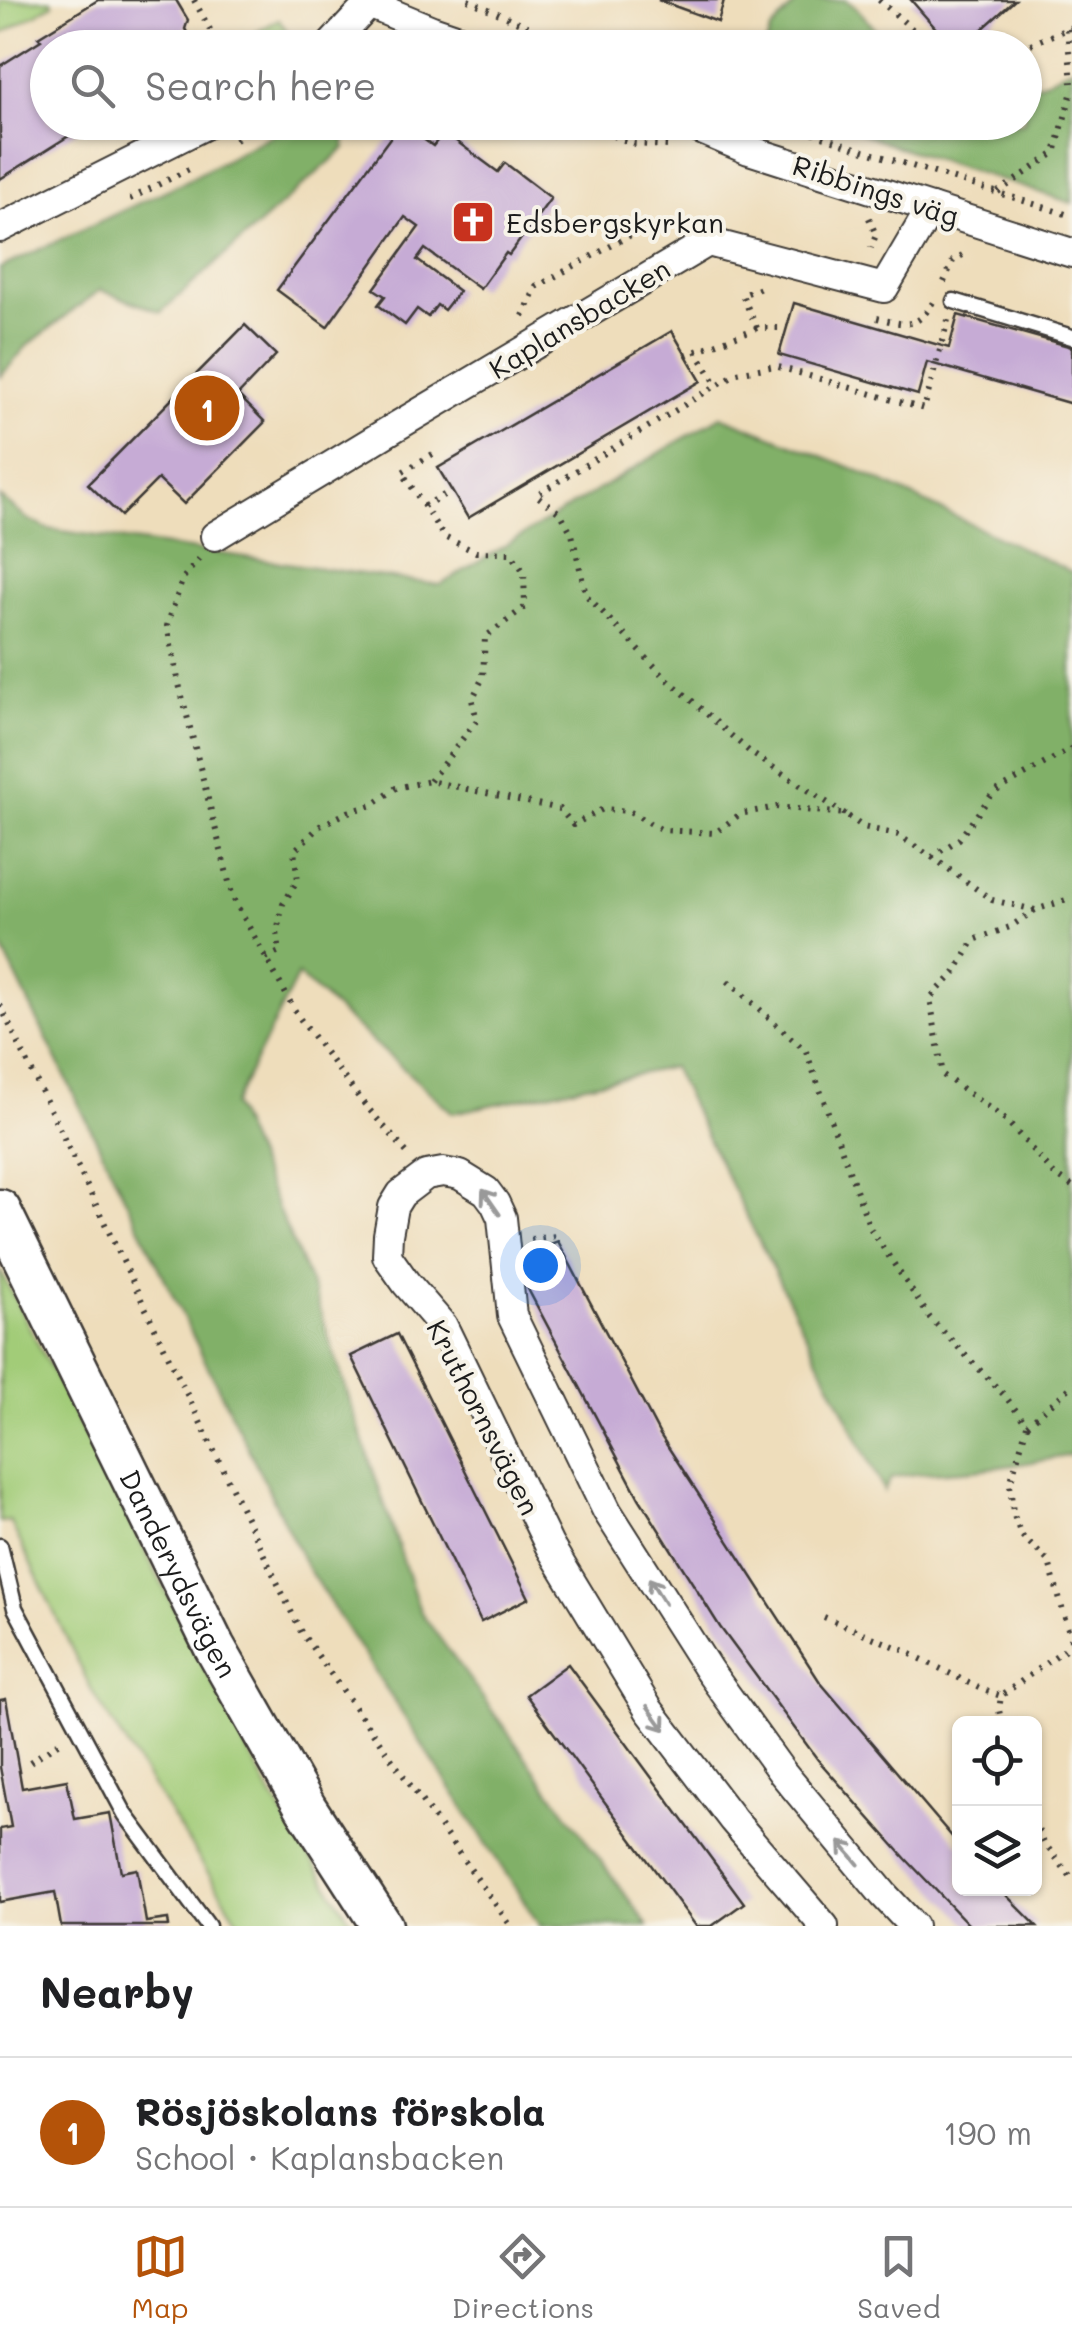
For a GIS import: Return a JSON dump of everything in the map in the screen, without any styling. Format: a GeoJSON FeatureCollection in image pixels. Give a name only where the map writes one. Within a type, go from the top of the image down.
{"type":"FeatureCollection","features":[{"type":"Feature","properties":{"kind":"main road","name":"Danderydsvägen"},"geometry":{"type":"LineString","coordinates":[[0,1210],[214,1646],[306,1808],[382,1926]]}},
{"type":"Feature","properties":{"kind":"street"},"geometry":{"type":"LineString","coordinates":[[344,30],[370,1],[432,30]]}},
{"type":"Feature","properties":{"kind":"street"},"geometry":{"type":"LineString","coordinates":[[0,228],[174,140]]}},
{"type":"Feature","properties":{"kind":"street","name":"Ribbings väg"},"geometry":{"type":"LineString","coordinates":[[725,140],[1072,253]]}},
{"type":"Feature","properties":{"kind":"street","name":"Kaplansbacken"},"geometry":{"type":"LineString","coordinates":[[216,536],[708,242],[884,288],[930,208]]}},
{"type":"Feature","properties":{"kind":"street"},"geometry":{"type":"LineString","coordinates":[[426,1174],[460,1175],[486,1191],[495,1203],[502,1218],[512,1316],[607,1512],[708,1672],[782,1772],[914,1926]]}},
{"type":"Feature","properties":{"kind":"street","name":"Kruthornsvägen"},"geometry":{"type":"LineString","coordinates":[[426,1174],[401,1194],[393,1207],[387,1256],[443,1326],[549,1544],[649,1710],[733,1820],[824,1926]]}},
{"type":"Feature","properties":{"kind":"lane"},"geometry":{"type":"LineString","coordinates":[[954,302],[1072,336]]}},
{"type":"Feature","properties":{"kind":"lane"},"geometry":{"type":"LineString","coordinates":[[0,1546],[16,1608],[125,1814],[208,1926]]}},
{"type":"Feature","properties":{"kind":"path"},"geometry":{"type":"LineString","coordinates":[[194,0],[210,30]]}},
{"type":"Feature","properties":{"kind":"path"},"geometry":{"type":"LineString","coordinates":[[468,0],[536,30]]}},
{"type":"Feature","properties":{"kind":"path"},"geometry":{"type":"LineString","coordinates":[[879,0],[913,30]]}},
{"type":"Feature","properties":{"kind":"path"},"geometry":{"type":"LineString","coordinates":[[998,193],[1055,152],[1072,87],[1069,28],[1042,39]]}},
{"type":"Feature","properties":{"kind":"path"},"geometry":{"type":"LineString","coordinates":[[833,140],[1072,216]]}},
{"type":"Feature","properties":{"kind":"path"},"geometry":{"type":"LineString","coordinates":[[742,295],[758,328]]}},
{"type":"Feature","properties":{"kind":"path"},"geometry":{"type":"LineString","coordinates":[[954,302],[924,409],[774,366],[737,374],[536,495],[561,514],[572,534],[586,595],[664,676],[751,753],[862,827],[898,835],[992,900],[1035,910]]}},
{"type":"Feature","properties":{"kind":"path"},"geometry":{"type":"LineString","coordinates":[[686,356],[758,328],[786,328]]}},
{"type":"Feature","properties":{"kind":"path"},"geometry":{"type":"LineString","coordinates":[[696,351],[716,385]]}},
{"type":"Feature","properties":{"kind":"path"},"geometry":{"type":"LineString","coordinates":[[430,781],[477,720],[472,700],[483,677],[484,636],[525,607],[524,572],[511,553],[476,552],[444,537],[402,472],[433,454]]}},
{"type":"Feature","properties":{"kind":"path"},"geometry":{"type":"LineString","coordinates":[[424,506],[451,492]]}},
{"type":"Feature","properties":{"kind":"path"},"geometry":{"type":"LineString","coordinates":[[216,536],[184,578],[168,626],[178,684],[233,898],[298,1016],[350,1085],[426,1174]]}},
{"type":"Feature","properties":{"kind":"path"},"geometry":{"type":"LineString","coordinates":[[932,856],[959,838],[994,792],[1072,748]]}},
{"type":"Feature","properties":{"kind":"path"},"geometry":{"type":"LineString","coordinates":[[266,958],[280,952],[277,932],[283,904],[298,880],[294,851],[320,826],[373,805],[396,788],[430,781],[560,810],[573,825],[604,809],[629,811],[662,830],[714,833],[740,814],[776,806],[846,814]]}},
{"type":"Feature","properties":{"kind":"path"},"geometry":{"type":"LineString","coordinates":[[1072,903],[1066,900],[1035,910],[1010,928],[974,940],[954,972],[930,998],[942,1074],[1006,1120],[1053,1172],[1072,1186]]}},
{"type":"Feature","properties":{"kind":"path"},"geometry":{"type":"LineString","coordinates":[[728,981],[806,1051],[870,1228],[930,1318],[1006,1396],[1027,1424]]}},
{"type":"Feature","properties":{"kind":"path"},"geometry":{"type":"LineString","coordinates":[[0,1005],[301,1632],[511,1926]]}},
{"type":"Feature","properties":{"kind":"path"},"geometry":{"type":"LineString","coordinates":[[1000,1716],[1001,1696],[1072,1643],[1049,1562],[1021,1535],[1013,1513],[1010,1484],[1027,1424],[1072,1386]]}},
{"type":"Feature","properties":{"kind":"path"},"geometry":{"type":"LineString","coordinates":[[824,1618],[886,1642],[1001,1696]]}},
{"type":"Feature","properties":{"kind":"path"},"geometry":{"type":"LineString","coordinates":[[30,1762],[79,1728]]}},
{"type":"Feature","properties":{"kind":"path"},"geometry":{"type":"LineString","coordinates":[[1042,1839],[1072,1878]]}},
{"type":"Feature","properties":{"kind":"green space"},"geometry":{"type":"Polygon","coordinates":[[[0,0],[51,0],[53,4],[0,35],[0,0]]]}},
{"type":"Feature","properties":{"kind":"green space"},"geometry":{"type":"Polygon","coordinates":[[[799,0],[844,0],[855,6],[876,30],[771,30],[799,0]]]}},
{"type":"Feature","properties":{"kind":"green space"},"geometry":{"type":"Polygon","coordinates":[[[279,19],[286,30],[261,30],[279,19]]]}},
{"type":"Feature","properties":{"kind":"green space"},"geometry":{"type":"Polygon","coordinates":[[[1072,67],[1072,203],[879,140],[1042,140],[1042,82],[1072,67]]]}},
{"type":"Feature","properties":{"kind":"green space"},"geometry":{"type":"Polygon","coordinates":[[[262,140],[344,140],[345,148],[161,312],[100,290],[27,346],[0,377],[0,268],[182,183],[262,140]]]}},
{"type":"Feature","properties":{"kind":"green space"},"geometry":{"type":"Polygon","coordinates":[[[721,416],[857,470],[1072,572],[1072,1455],[900,1476],[891,1478],[884,1491],[672,1067],[453,1113],[298,975],[233,1105],[313,1290],[420,1611],[648,1926],[540,1926],[305,1564],[0,944],[0,497],[26,518],[48,529],[440,585],[721,416]]]}},
{"type":"Feature","properties":{"kind":"green space"},"geometry":{"type":"Polygon","coordinates":[[[0,1270],[271,1795],[354,1926],[242,1926],[93,1693],[10,1521],[0,1522],[0,1270]]]}},
{"type":"Feature","properties":{"kind":"building"},"geometry":{"type":"Polygon","coordinates":[[[98,0],[176,0],[188,20],[186,30],[49,30],[98,0]]]}},
{"type":"Feature","properties":{"kind":"building"},"geometry":{"type":"Polygon","coordinates":[[[658,0],[724,0],[718,22],[658,0]]]}},
{"type":"Feature","properties":{"kind":"building"},"geometry":{"type":"Polygon","coordinates":[[[911,0],[1015,0],[981,30],[937,30],[911,0]]]}},
{"type":"Feature","properties":{"kind":"building"},"geometry":{"type":"Polygon","coordinates":[[[30,47],[30,140],[62,140],[0,179],[0,66],[30,47]]]}},
{"type":"Feature","properties":{"kind":"building","name":"Edsbergskyrkan"},"geometry":{"type":"Polygon","coordinates":[[[388,140],[425,140],[433,146],[438,140],[455,140],[498,172],[505,163],[551,198],[480,289],[425,249],[417,260],[459,291],[444,310],[437,305],[428,317],[417,309],[405,325],[378,305],[385,296],[374,289],[419,227],[405,217],[327,327],[277,290],[388,140]]]}},
{"type":"Feature","properties":{"kind":"building"},"geometry":{"type":"Polygon","coordinates":[[[794,303],[949,348],[958,315],[1072,347],[1072,404],[927,362],[918,395],[779,355],[794,303]]]}},
{"type":"Feature","properties":{"kind":"building"},"geometry":{"type":"Polygon","coordinates":[[[245,325],[276,355],[238,395],[265,422],[184,504],[158,479],[121,516],[88,484],[245,325]]]}},
{"type":"Feature","properties":{"kind":"building"},"geometry":{"type":"Polygon","coordinates":[[[672,331],[701,381],[468,518],[438,468],[672,331]]]}},
{"type":"Feature","properties":{"kind":"building"},"geometry":{"type":"Polygon","coordinates":[[[558,1241],[659,1433],[820,1682],[952,1837],[952,1896],[1007,1896],[1037,1926],[970,1926],[818,1760],[720,1627],[639,1498],[512,1259],[558,1241]]]}},
{"type":"Feature","properties":{"kind":"building"},"geometry":{"type":"Polygon","coordinates":[[[397,1334],[529,1598],[481,1622],[351,1356],[397,1334]]]}},
{"type":"Feature","properties":{"kind":"building"},"geometry":{"type":"Polygon","coordinates":[[[568,1664],[744,1903],[712,1926],[696,1926],[526,1695],[568,1664]]]}},
{"type":"Feature","properties":{"kind":"building"},"geometry":{"type":"Polygon","coordinates":[[[6,1699],[22,1788],[67,1780],[75,1819],[110,1813],[121,1872],[137,1869],[146,1922],[168,1919],[169,1926],[61,1926],[55,1892],[0,1902],[0,1829],[11,1827],[0,1767],[0,1700],[6,1699]]]}},
{"type":"Feature","properties":{"kind":"place","name":"Edsbergskyrkan"},"geometry":{"type":"Point","coordinates":[473,222]}},
{"type":"Feature","properties":{"kind":"place","name":"Rösjöskolans förskola"},"geometry":{"type":"Point","coordinates":[207,408]}}]}
